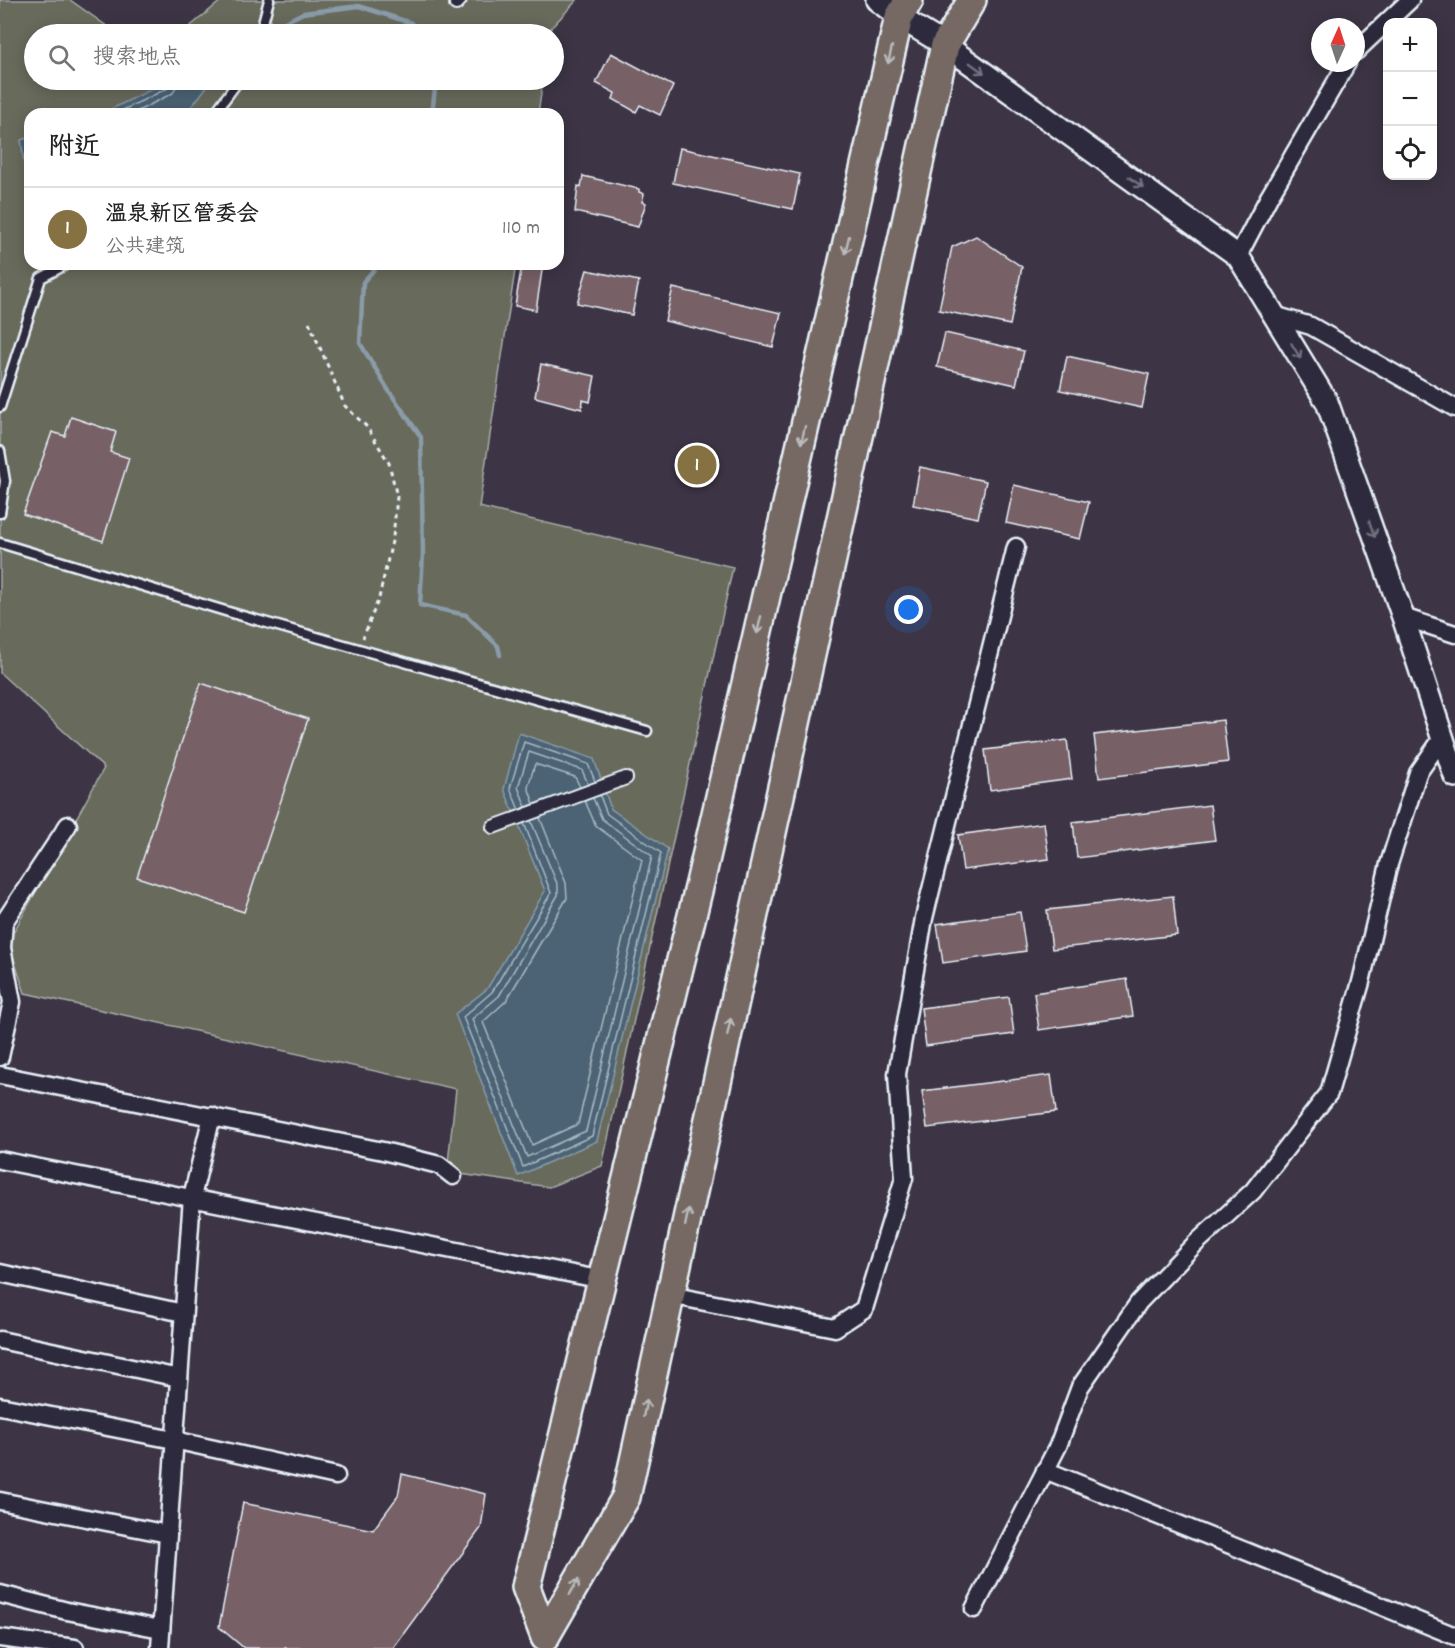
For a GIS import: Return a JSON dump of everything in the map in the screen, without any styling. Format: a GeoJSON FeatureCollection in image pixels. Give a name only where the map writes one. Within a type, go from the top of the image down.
{"type":"FeatureCollection","features":[{"type":"Feature","properties":{"kind":"main road"},"geometry":{"type":"LineString","coordinates":[[540,1643],[626,1497],[945,45],[972,0]]}},
{"type":"Feature","properties":{"kind":"main road"},"geometry":{"type":"LineString","coordinates":[[540,1643],[526,1587],[701,879],[904,8]]}},
{"type":"Feature","properties":{"kind":"street"},"geometry":{"type":"LineString","coordinates":[[877,0],[904,8],[945,45],[1238,256],[1327,402],[1403,617],[1455,776]]}},
{"type":"Feature","properties":{"kind":"street"},"geometry":{"type":"LineString","coordinates":[[1365,42],[1410,0]]}},
{"type":"Feature","properties":{"kind":"street"},"geometry":{"type":"LineString","coordinates":[[1238,256],[1269,197],[1342,72]]}},
{"type":"Feature","properties":{"kind":"street"},"geometry":{"type":"LineString","coordinates":[[1274,315],[1311,326],[1455,408]]}},
{"type":"Feature","properties":{"kind":"street"},"geometry":{"type":"LineString","coordinates":[[670,1295],[835,1328],[864,1309],[904,1178],[897,1074],[924,918],[1016,546]]}},
{"type":"Feature","properties":{"kind":"street"},"geometry":{"type":"LineString","coordinates":[[1403,617],[1455,634]]}},
{"type":"Feature","properties":{"kind":"street"},"geometry":{"type":"LineString","coordinates":[[974,1610],[1045,1470],[1080,1387],[1139,1302],[1195,1244],[1253,1191],[1329,1094],[1361,982],[1392,853],[1418,773],[1443,737]]}},
{"type":"Feature","properties":{"kind":"street"},"geometry":{"type":"LineString","coordinates":[[493,827],[626,778]]}},
{"type":"Feature","properties":{"kind":"street"},"geometry":{"type":"LineString","coordinates":[[0,1057],[2,1037],[12,1002],[2,948],[4,921],[68,825]]}},
{"type":"Feature","properties":{"kind":"street"},"geometry":{"type":"LineString","coordinates":[[0,1075],[426,1161],[439,1165],[453,1176]]}},
{"type":"Feature","properties":{"kind":"street"},"geometry":{"type":"LineString","coordinates":[[160,1648],[192,1197],[212,1116]]}},
{"type":"Feature","properties":{"kind":"street"},"geometry":{"type":"LineString","coordinates":[[0,1160],[603,1280]]}},
{"type":"Feature","properties":{"kind":"street"},"geometry":{"type":"LineString","coordinates":[[0,1273],[183,1313]]}},
{"type":"Feature","properties":{"kind":"street"},"geometry":{"type":"LineString","coordinates":[[0,1340],[179,1378]]}},
{"type":"Feature","properties":{"kind":"street"},"geometry":{"type":"LineString","coordinates":[[0,1406],[174,1440],[336,1476]]}},
{"type":"Feature","properties":{"kind":"street"},"geometry":{"type":"LineString","coordinates":[[1045,1470],[1455,1638],[1451,1648]]}},
{"type":"Feature","properties":{"kind":"street"},"geometry":{"type":"LineString","coordinates":[[0,1501],[168,1534]]}},
{"type":"Feature","properties":{"kind":"street"},"geometry":{"type":"LineString","coordinates":[[0,1594],[67,1611],[161,1629]]}},
{"type":"Feature","properties":{"kind":"street"},"geometry":{"type":"LineString","coordinates":[[0,1638],[75,1648]]}},
{"type":"Feature","properties":{"kind":"lane"},"geometry":{"type":"LineString","coordinates":[[262,24],[269,0]]}},
{"type":"Feature","properties":{"kind":"lane"},"geometry":{"type":"LineString","coordinates":[[218,108],[232,90]]}},
{"type":"Feature","properties":{"kind":"lane"},"geometry":{"type":"LineString","coordinates":[[0,407],[41,278],[56,270]]}},
{"type":"Feature","properties":{"kind":"lane"},"geometry":{"type":"LineString","coordinates":[[0,451],[5,481],[0,513]]}},
{"type":"Feature","properties":{"kind":"lane"},"geometry":{"type":"LineString","coordinates":[[0,543],[647,731]]}},
{"type":"Feature","properties":{"kind":"path"},"geometry":{"type":"LineString","coordinates":[[309,322],[345,406],[367,427],[389,463],[397,496],[393,537],[379,598],[359,648]]}},
{"type":"Feature","properties":{"kind":"green space"},"geometry":{"type":"Polygon","coordinates":[[[0,0],[70,0],[104,24],[24,24],[24,90],[542,90],[539,108],[24,108],[24,270],[515,270],[479,507],[733,567],[602,1166],[549,1187],[447,1172],[456,1089],[25,993],[8,942],[104,768],[0,673],[0,0]]]}},
{"type":"Feature","properties":{"kind":"green space"},"geometry":{"type":"Polygon","coordinates":[[[222,0],[577,0],[555,24],[193,24],[222,0]]]}},
{"type":"Feature","properties":{"kind":"water"},"geometry":{"type":"Polygon","coordinates":[[[150,90],[204,90],[191,108],[113,108],[150,90]]]}},
{"type":"Feature","properties":{"kind":"water"},"geometry":{"type":"Polygon","coordinates":[[[24,139],[24,163],[21,140],[24,139]]]}},
{"type":"Feature","properties":{"kind":"water"},"geometry":{"type":"Polygon","coordinates":[[[519,733],[594,759],[611,809],[668,849],[597,1141],[518,1176],[455,1014],[487,989],[545,891],[504,789],[519,733]]]}},
{"type":"Feature","properties":{"kind":"building"},"geometry":{"type":"Polygon","coordinates":[[[611,53],[673,86],[660,115],[640,105],[636,112],[613,99],[615,93],[596,83],[611,53]]]}},
{"type":"Feature","properties":{"kind":"building"},"geometry":{"type":"Polygon","coordinates":[[[680,148],[800,174],[793,209],[673,183],[680,148]]]}},
{"type":"Feature","properties":{"kind":"building"},"geometry":{"type":"Polygon","coordinates":[[[583,176],[639,189],[639,192],[644,194],[642,202],[646,203],[638,227],[575,212],[578,186],[581,187],[583,176]]]}},
{"type":"Feature","properties":{"kind":"building"},"geometry":{"type":"Polygon","coordinates":[[[976,236],[1022,267],[1010,325],[939,310],[952,247],[976,236]]]}},
{"type":"Feature","properties":{"kind":"building"},"geometry":{"type":"Polygon","coordinates":[[[521,270],[542,270],[536,310],[515,306],[521,270]]]}},
{"type":"Feature","properties":{"kind":"building"},"geometry":{"type":"Polygon","coordinates":[[[587,270],[639,281],[632,315],[577,303],[587,270]]]}},
{"type":"Feature","properties":{"kind":"building"},"geometry":{"type":"Polygon","coordinates":[[[673,288],[781,313],[773,347],[665,321],[673,288]]]}},
{"type":"Feature","properties":{"kind":"building"},"geometry":{"type":"Polygon","coordinates":[[[945,333],[1024,351],[1016,385],[937,367],[945,333]]]}},
{"type":"Feature","properties":{"kind":"building"},"geometry":{"type":"Polygon","coordinates":[[[1067,356],[1149,374],[1142,408],[1060,390],[1067,356]]]}},
{"type":"Feature","properties":{"kind":"building"},"geometry":{"type":"Polygon","coordinates":[[[541,364],[595,376],[590,402],[583,400],[582,409],[535,397],[541,364]]]}},
{"type":"Feature","properties":{"kind":"building"},"geometry":{"type":"Polygon","coordinates":[[[71,417],[116,432],[110,452],[129,458],[103,541],[23,514],[52,432],[65,436],[71,417]]]}},
{"type":"Feature","properties":{"kind":"building"},"geometry":{"type":"Polygon","coordinates":[[[920,467],[986,481],[978,518],[913,505],[920,467]]]}},
{"type":"Feature","properties":{"kind":"building"},"geometry":{"type":"Polygon","coordinates":[[[1014,485],[1089,502],[1080,539],[1006,523],[1014,485]]]}},
{"type":"Feature","properties":{"kind":"building"},"geometry":{"type":"Polygon","coordinates":[[[201,683],[308,719],[244,912],[137,877],[201,683]]]}},
{"type":"Feature","properties":{"kind":"building"},"geometry":{"type":"Polygon","coordinates":[[[1223,720],[1228,762],[1099,778],[1094,735],[1223,720]]]}},
{"type":"Feature","properties":{"kind":"building"},"geometry":{"type":"Polygon","coordinates":[[[1067,740],[1072,779],[990,790],[985,750],[1067,740]]]}},
{"type":"Feature","properties":{"kind":"building"},"geometry":{"type":"Polygon","coordinates":[[[1210,805],[1215,840],[1077,858],[1073,822],[1210,805]]]}},
{"type":"Feature","properties":{"kind":"building"},"geometry":{"type":"Polygon","coordinates":[[[1044,823],[1049,859],[963,870],[958,835],[1044,823]]]}},
{"type":"Feature","properties":{"kind":"building"},"geometry":{"type":"Polygon","coordinates":[[[1173,896],[1177,935],[1052,949],[1047,910],[1173,896]]]}},
{"type":"Feature","properties":{"kind":"building"},"geometry":{"type":"Polygon","coordinates":[[[1020,912],[1026,951],[943,963],[937,924],[1020,912]]]}},
{"type":"Feature","properties":{"kind":"building"},"geometry":{"type":"Polygon","coordinates":[[[1127,979],[1133,1016],[1039,1030],[1034,993],[1127,979]]]}},
{"type":"Feature","properties":{"kind":"building"},"geometry":{"type":"Polygon","coordinates":[[[1009,997],[1014,1034],[926,1046],[921,1008],[1009,997]]]}},
{"type":"Feature","properties":{"kind":"building"},"geometry":{"type":"Polygon","coordinates":[[[1051,1075],[1056,1112],[927,1128],[922,1091],[1051,1075]]]}},
{"type":"Feature","properties":{"kind":"building"},"geometry":{"type":"Polygon","coordinates":[[[402,1474],[486,1494],[481,1528],[393,1648],[244,1648],[219,1627],[243,1503],[373,1530],[398,1496],[402,1474]]]}},
{"type":"Feature","properties":{"kind":"waterway"},"geometry":{"type":"LineString","coordinates":[[281,24],[303,13],[359,6],[412,24]]}},
{"type":"Feature","properties":{"kind":"waterway"},"geometry":{"type":"LineString","coordinates":[[433,108],[435,90]]}},
{"type":"Feature","properties":{"kind":"waterway"},"geometry":{"type":"LineString","coordinates":[[374,270],[363,282],[360,343],[387,388],[421,437],[423,554],[420,605],[466,615],[498,646],[500,655]]}},
{"type":"Feature","properties":{"kind":"place","name":"温泉新区管委会"},"geometry":{"type":"Point","coordinates":[697,465]}}]}
